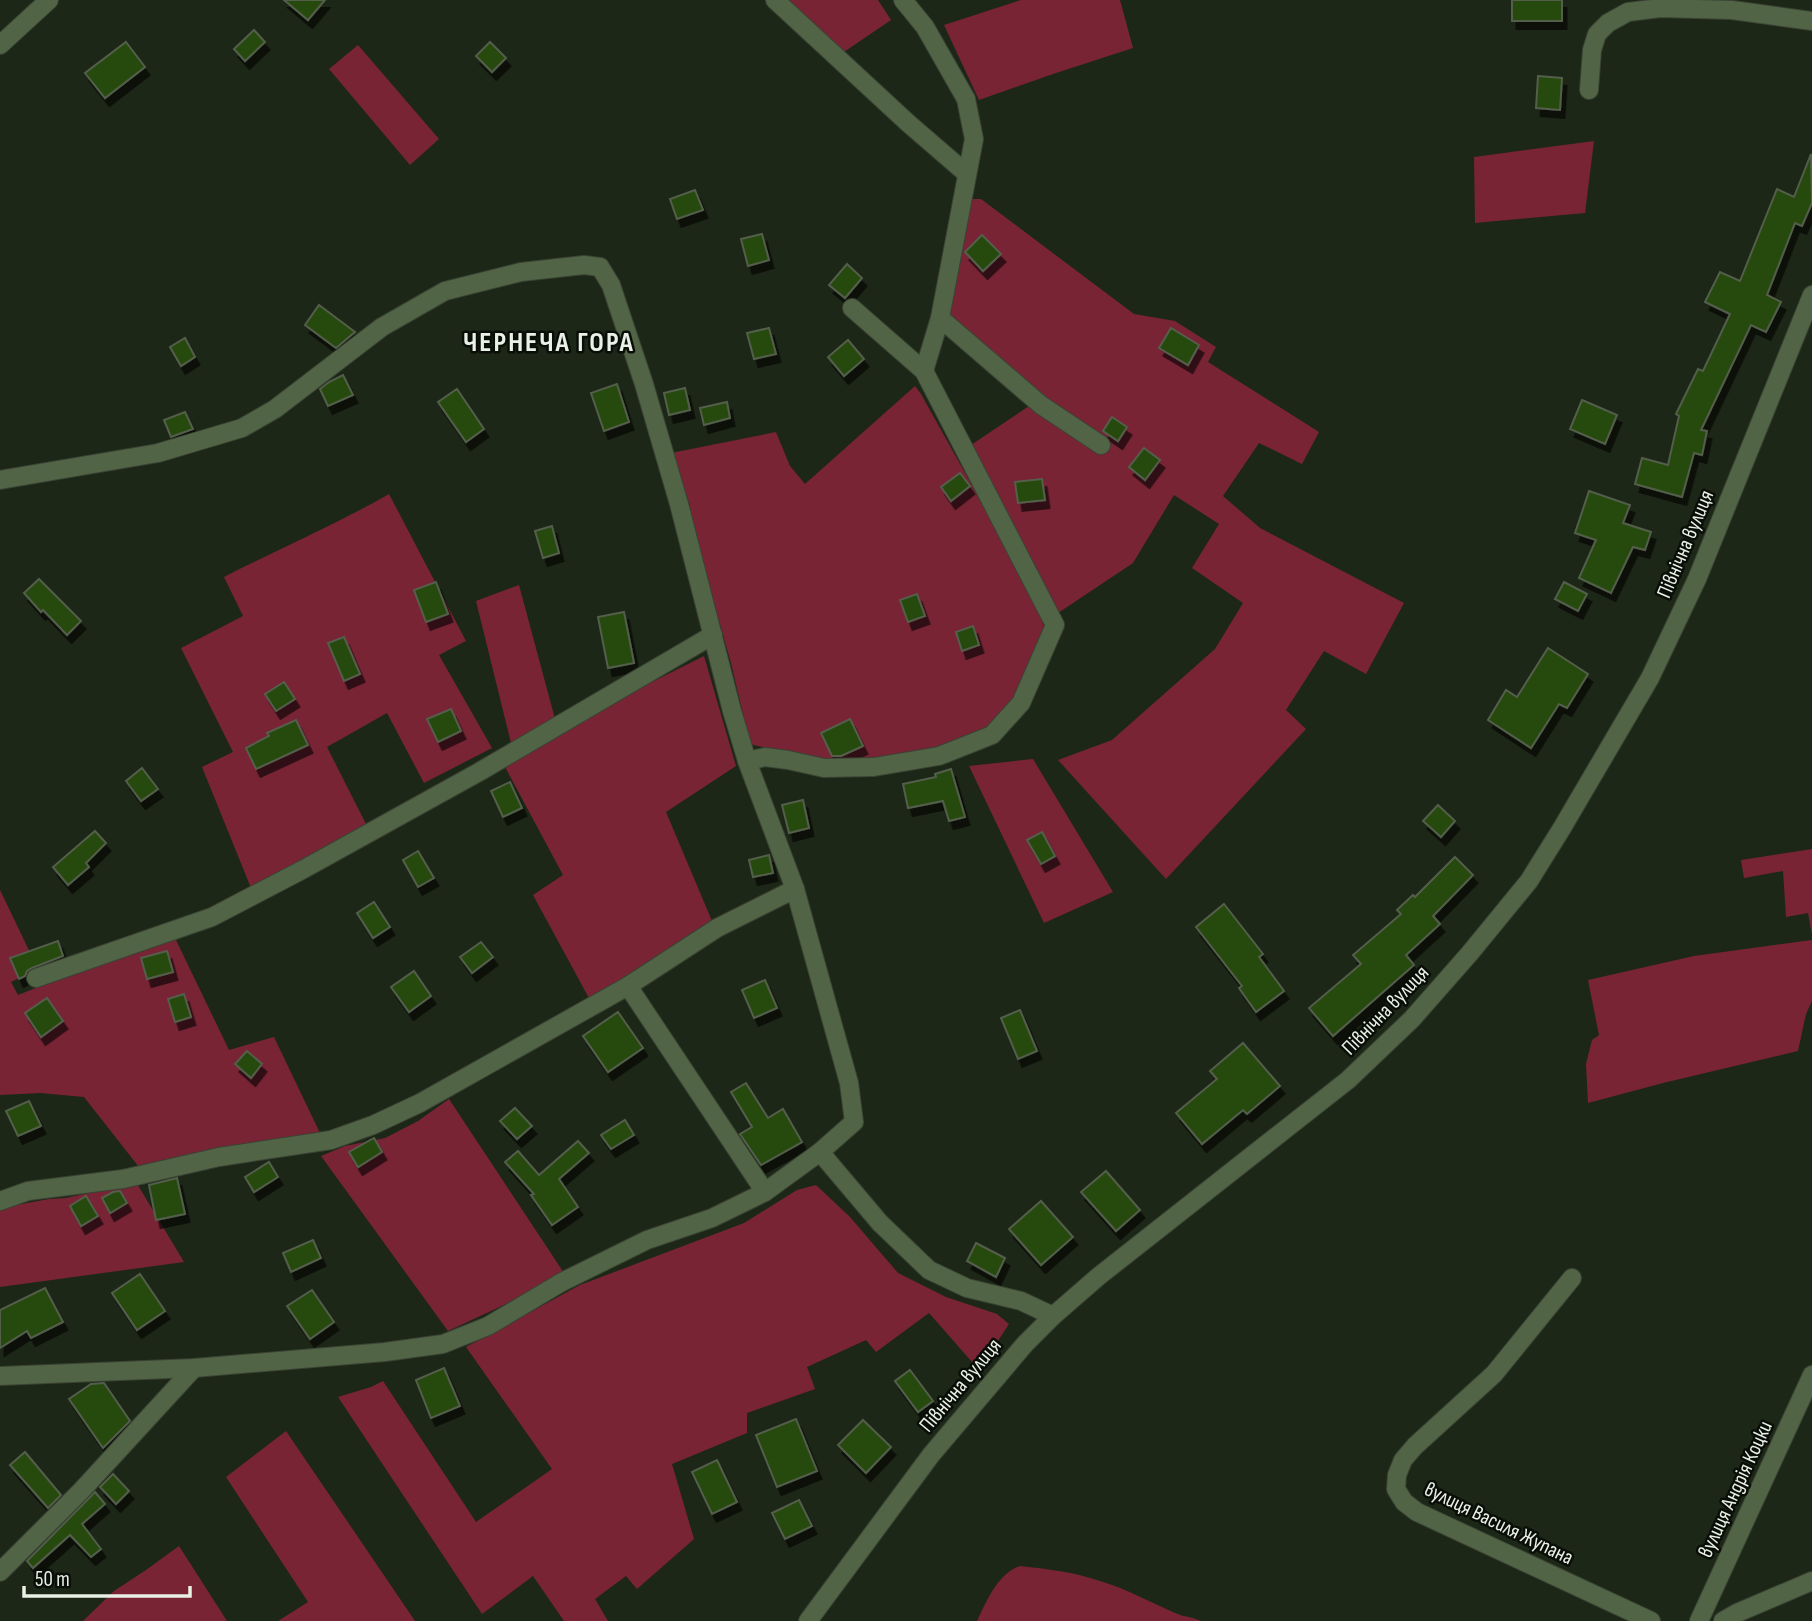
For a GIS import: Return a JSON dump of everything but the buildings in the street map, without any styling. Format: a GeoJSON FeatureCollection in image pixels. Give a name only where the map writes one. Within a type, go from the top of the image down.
{"type":"FeatureCollection","features":[{"type":"Feature","properties":{"kind":"street"},"geometry":{"type":"LineString","coordinates":[[0,45],[48,0]]}},
{"type":"Feature","properties":{"kind":"street"},"geometry":{"type":"LineString","coordinates":[[775,0],[967,174]]}},
{"type":"Feature","properties":{"kind":"street"},"geometry":{"type":"LineString","coordinates":[[903,0],[925,27],[965,99],[974,139],[940,318],[924,371]]}},
{"type":"Feature","properties":{"kind":"street"},"geometry":{"type":"LineString","coordinates":[[1589,90],[1591,50],[1597,34],[1608,23],[1628,12],[1660,8],[1732,10],[1812,20]]}},
{"type":"Feature","properties":{"kind":"street"},"geometry":{"type":"LineString","coordinates":[[0,480],[158,453],[242,428],[275,409],[382,327],[445,291],[522,272],[584,265],[600,267],[611,285],[644,384],[679,504],[732,711],[747,761],[794,889],[849,1083],[854,1122],[820,1152],[765,1192],[712,1217],[647,1240],[562,1282],[488,1326],[443,1344],[385,1352],[194,1368],[0,1376]]}},
{"type":"Feature","properties":{"kind":"street","name":"Північна вулиця"},"geometry":{"type":"LineString","coordinates":[[808,1621],[931,1455],[1025,1344],[1100,1276],[1348,1080],[1412,1019],[1529,881],[1650,678],[1697,579],[1812,295]]}},
{"type":"Feature","properties":{"kind":"street"},"geometry":{"type":"LineString","coordinates":[[747,761],[765,757],[824,768],[874,767],[939,756],[992,735],[1021,703],[1055,625],[924,371],[852,308]]}},
{"type":"Feature","properties":{"kind":"street"},"geometry":{"type":"LineString","coordinates":[[940,318],[1041,405],[1101,445]]}},
{"type":"Feature","properties":{"kind":"street"},"geometry":{"type":"LineString","coordinates":[[36,978],[212,917],[479,772],[713,635]]}},
{"type":"Feature","properties":{"kind":"street"},"geometry":{"type":"LineString","coordinates":[[0,1201],[28,1191],[123,1179],[219,1157],[331,1140],[373,1125],[420,1103],[628,986],[717,928],[794,889]]}},
{"type":"Feature","properties":{"kind":"street"},"geometry":{"type":"LineString","coordinates":[[628,986],[765,1192]]}},
{"type":"Feature","properties":{"kind":"street"},"geometry":{"type":"LineString","coordinates":[[820,1152],[880,1223],[929,1270],[967,1288],[1021,1301],[1053,1316]]}},
{"type":"Feature","properties":{"kind":"street","name":"вулиця Василя Жупана"},"geometry":{"type":"LineString","coordinates":[[1572,1278],[1494,1374],[1409,1453],[1397,1475],[1396,1489],[1404,1502],[1417,1512],[1651,1621]]}},
{"type":"Feature","properties":{"kind":"street"},"geometry":{"type":"LineString","coordinates":[[0,1572],[81,1490],[194,1368]]}},
{"type":"Feature","properties":{"kind":"street","name":"вулиця Андрія Коцки"},"geometry":{"type":"LineString","coordinates":[[1699,1621],[1812,1375]]}},
{"type":"Feature","properties":{"kind":"street"},"geometry":{"type":"LineString","coordinates":[[1723,1621],[1812,1581]]}},
{"type":"Feature","properties":{"kind":"shaded area"},"geometry":{"type":"Polygon","coordinates":[[[784,0],[878,0],[891,20],[841,54],[784,0]]]}},
{"type":"Feature","properties":{"kind":"shaded area"},"geometry":{"type":"Polygon","coordinates":[[[1021,0],[1120,0],[1133,48],[979,100],[944,25],[1021,0]]]}},
{"type":"Feature","properties":{"kind":"shaded area"},"geometry":{"type":"Polygon","coordinates":[[[358,45],[439,139],[410,165],[329,69],[358,45]]]}},
{"type":"Feature","properties":{"kind":"shaded area"},"geometry":{"type":"Polygon","coordinates":[[[1594,141],[1585,213],[1475,223],[1474,157],[1594,141]]]}},
{"type":"Feature","properties":{"kind":"shaded area"},"geometry":{"type":"Polygon","coordinates":[[[972,199],[981,199],[1134,314],[1175,321],[1216,347],[1208,362],[1319,432],[1302,464],[1259,443],[1223,496],[1260,528],[1404,603],[1366,674],[1324,651],[1286,710],[1306,729],[1166,879],[1058,760],[1112,740],[1215,649],[1243,603],[1192,568],[1219,524],[1174,495],[1133,563],[1058,613],[971,445],[1029,406],[1101,452],[1110,444],[1048,405],[950,317],[972,199]]]}},
{"type":"Feature","properties":{"kind":"shaded area"},"geometry":{"type":"Polygon","coordinates":[[[915,386],[1007,548],[1044,627],[1015,698],[987,728],[937,749],[855,762],[809,757],[753,745],[748,735],[698,547],[689,502],[671,453],[776,432],[790,466],[805,484],[915,386]]]}},
{"type":"Feature","properties":{"kind":"shaded area"},"geometry":{"type":"Polygon","coordinates":[[[389,494],[466,641],[439,655],[492,748],[424,783],[387,713],[327,747],[367,826],[251,888],[202,767],[233,752],[181,648],[243,616],[224,577],[389,494]]]}},
{"type":"Feature","properties":{"kind":"shaded area"},"geometry":{"type":"Polygon","coordinates":[[[519,585],[555,719],[511,743],[476,601],[519,585]]]}},
{"type":"Feature","properties":{"kind":"shaded area"},"geometry":{"type":"Polygon","coordinates":[[[704,656],[736,766],[666,812],[712,921],[590,1000],[533,895],[563,875],[504,765],[650,683],[704,656]]]}},
{"type":"Feature","properties":{"kind":"shaded area"},"geometry":{"type":"Polygon","coordinates":[[[1033,759],[1113,892],[1044,923],[969,766],[1033,759]]]}},
{"type":"Feature","properties":{"kind":"shaded area"},"geometry":{"type":"Polygon","coordinates":[[[1812,849],[1812,935],[1808,913],[1786,917],[1783,871],[1744,878],[1741,860],[1812,849]]]}},
{"type":"Feature","properties":{"kind":"shaded area"},"geometry":{"type":"Polygon","coordinates":[[[0,890],[38,969],[11,982],[18,995],[91,966],[175,938],[229,1050],[274,1037],[320,1133],[139,1167],[84,1097],[40,1093],[0,1095],[0,890]]]}},
{"type":"Feature","properties":{"kind":"shaded area"},"geometry":{"type":"Polygon","coordinates":[[[1812,940],[1812,1001],[1806,1014],[1798,1051],[1588,1103],[1586,1064],[1592,1040],[1599,1035],[1588,980],[1694,956],[1812,940]]]}},
{"type":"Feature","properties":{"kind":"shaded area"},"geometry":{"type":"Polygon","coordinates":[[[449,1099],[564,1273],[448,1331],[321,1156],[345,1146],[385,1138],[418,1121],[449,1099]]]}},
{"type":"Feature","properties":{"kind":"shaded area"},"geometry":{"type":"Polygon","coordinates":[[[136,1182],[184,1262],[0,1287],[0,1208],[66,1198],[136,1182]]]}},
{"type":"Feature","properties":{"kind":"shaded area"},"geometry":{"type":"Polygon","coordinates":[[[816,1185],[850,1217],[898,1273],[946,1297],[997,1314],[1009,1324],[981,1367],[972,1362],[929,1313],[876,1352],[866,1340],[807,1367],[815,1389],[747,1413],[747,1433],[672,1464],[694,1539],[637,1589],[626,1576],[595,1599],[608,1621],[564,1621],[533,1576],[482,1614],[338,1397],[383,1381],[476,1522],[552,1469],[466,1347],[580,1285],[744,1223],[797,1190],[816,1185]]]}},
{"type":"Feature","properties":{"kind":"shaded area"},"geometry":{"type":"Polygon","coordinates":[[[286,1431],[415,1621],[278,1621],[308,1602],[226,1477],[286,1431]]]}},
{"type":"Feature","properties":{"kind":"shaded area"},"geometry":{"type":"Polygon","coordinates":[[[179,1546],[227,1621],[83,1621],[114,1591],[179,1546]]]}},
{"type":"Feature","properties":{"kind":"shaded area"},"geometry":{"type":"Polygon","coordinates":[[[1020,1566],[1090,1578],[1201,1621],[977,1621],[999,1581],[1020,1566]]]}},
{"type":"Feature","properties":{"kind":"district","name":"ЧЕРНЕЧА ГОРА"},"geometry":{"type":"Point","coordinates":[549,341]}}]}
